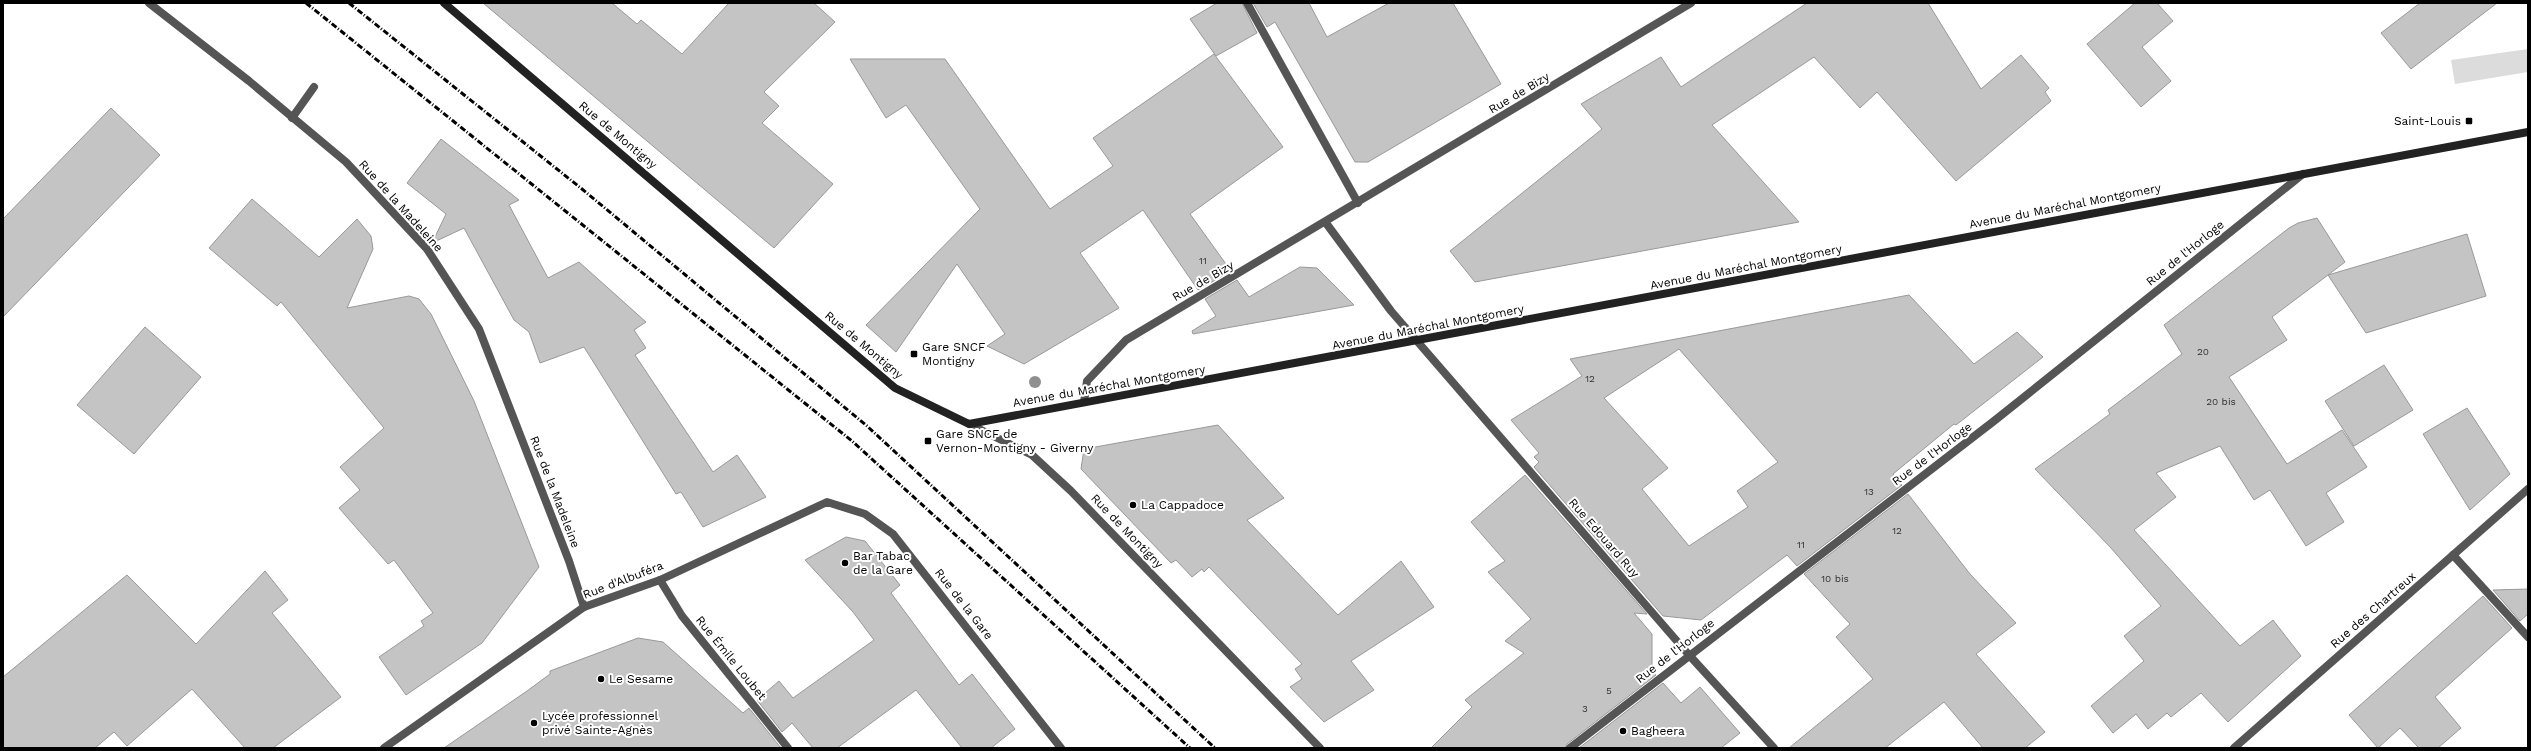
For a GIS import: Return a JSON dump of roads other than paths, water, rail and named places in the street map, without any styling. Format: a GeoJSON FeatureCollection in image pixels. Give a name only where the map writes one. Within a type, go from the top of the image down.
{"type":"FeatureCollection","features":[{"type":"Feature","properties":{"kind":"main road","name":"Rue de Montigny"},"geometry":{"type":"LineString","coordinates":[[444,3],[895,388],[969,424]]}},
{"type":"Feature","properties":{"kind":"main road","name":"Avenue du Maréchal Montgomery"},"geometry":{"type":"LineString","coordinates":[[969,424],[1418,342],[2304,173],[2528,132]]}},
{"type":"Feature","properties":{"kind":"street","name":"Rue de la Madeleine"},"geometry":{"type":"LineString","coordinates":[[150,3],[346,162],[427,249],[479,329],[569,561],[584,607]]}},
{"type":"Feature","properties":{"kind":"street"},"geometry":{"type":"LineString","coordinates":[[1247,3],[1358,203]]}},
{"type":"Feature","properties":{"kind":"street","name":"Rue de Bizy"},"geometry":{"type":"LineString","coordinates":[[1084,402],[1087,381],[1126,340],[1326,223],[1691,3]]}},
{"type":"Feature","properties":{"kind":"street"},"geometry":{"type":"LineString","coordinates":[[292,118],[314,87]]}},
{"type":"Feature","properties":{"kind":"street","name":"Rue de l'Horloge"},"geometry":{"type":"LineString","coordinates":[[1570,748],[1994,422],[2304,173]]}},
{"type":"Feature","properties":{"kind":"street","name":"Rue Edouard Ruy"},"geometry":{"type":"LineString","coordinates":[[1326,223],[1391,311],[1690,655],[1774,748]]}},
{"type":"Feature","properties":{"kind":"street","name":"Rue de Montigny"},"geometry":{"type":"LineString","coordinates":[[969,424],[1032,455],[1071,491],[1320,748]]}},
{"type":"Feature","properties":{"kind":"street","name":"Rue des Chartreux"},"geometry":{"type":"LineString","coordinates":[[2234,748],[2528,489]]}},
{"type":"Feature","properties":{"kind":"street","name":"Rue d'Albuféra"},"geometry":{"type":"LineString","coordinates":[[384,748],[584,607],[660,580],[827,502]]}},
{"type":"Feature","properties":{"kind":"street","name":"Rue de la Gare"},"geometry":{"type":"LineString","coordinates":[[827,502],[865,514],[893,534],[1061,748]]}},
{"type":"Feature","properties":{"kind":"street"},"geometry":{"type":"LineString","coordinates":[[2453,555],[2528,637]]}},
{"type":"Feature","properties":{"kind":"street","name":"Rue Émile Loubet"},"geometry":{"type":"LineString","coordinates":[[660,580],[682,616],[788,748]]}},
{"type":"Feature","properties":{"kind":"railway"},"geometry":{"type":"LineString","coordinates":[[306,3],[852,441],[1190,748]]}},
{"type":"Feature","properties":{"kind":"railway"},"geometry":{"type":"LineString","coordinates":[[349,3],[582,189],[867,426],[1215,748]]}},
{"type":"Feature","properties":{"kind":"place","name":"Saint-Louis"},"geometry":{"type":"Point","coordinates":[2469,121]}},
{"type":"Feature","properties":{"kind":"place","name":"Gare SNCF Montigny"},"geometry":{"type":"Point","coordinates":[914,354]}},
{"type":"Feature","properties":{"kind":"place","name":"Gare SNCF de Vernon-Montigny - Giverny"},"geometry":{"type":"Point","coordinates":[928,441]}},
{"type":"Feature","properties":{"kind":"place","name":"La Cappadoce"},"geometry":{"type":"Point","coordinates":[1133,505]}},
{"type":"Feature","properties":{"kind":"place","name":"Bar Tabac de la Gare"},"geometry":{"type":"Point","coordinates":[845,563]}},
{"type":"Feature","properties":{"kind":"place","name":"Le Sesame"},"geometry":{"type":"Point","coordinates":[601,679]}},
{"type":"Feature","properties":{"kind":"place","name":"Lycée professionnel privé Sainte-Agnès"},"geometry":{"type":"Point","coordinates":[534,723]}},
{"type":"Feature","properties":{"kind":"place","name":"Bagheera"},"geometry":{"type":"Point","coordinates":[1623,731]}}]}
